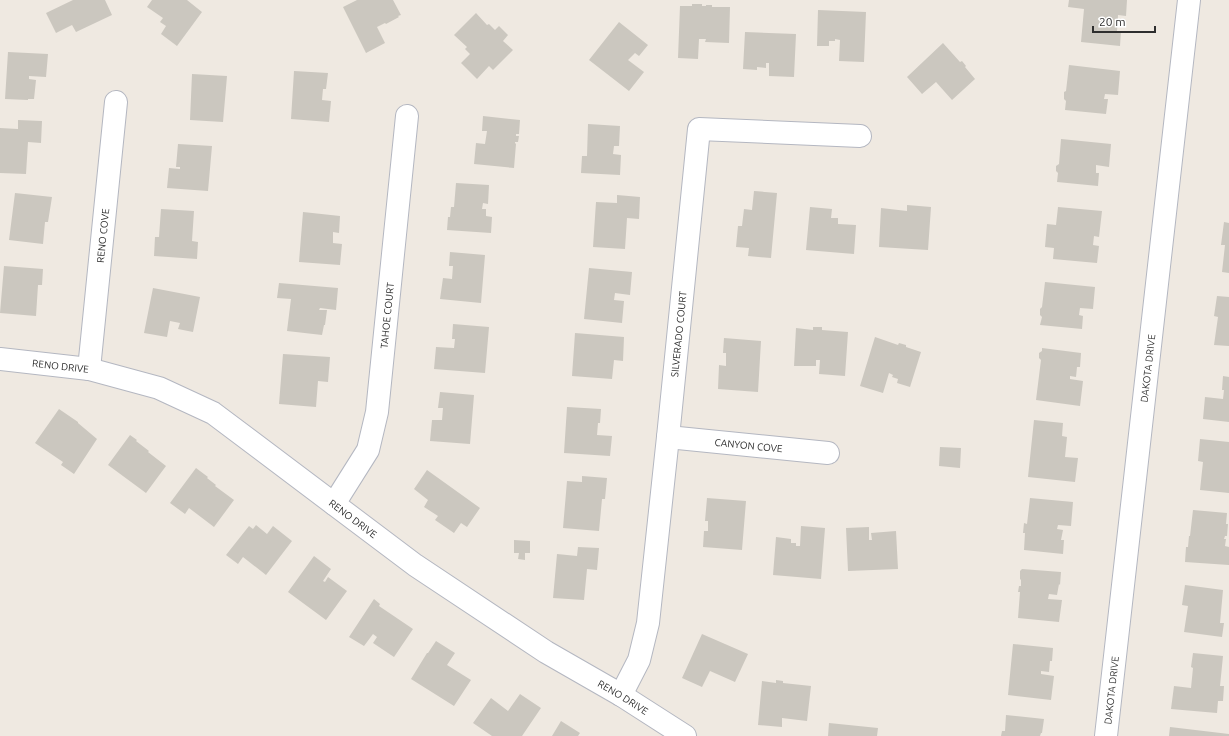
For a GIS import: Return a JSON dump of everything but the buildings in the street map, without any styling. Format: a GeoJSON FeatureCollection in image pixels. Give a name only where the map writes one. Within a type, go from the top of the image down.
{"type":"FeatureCollection","features":[{"type":"Feature","properties":{"kind":"street","name":"DAKOTA DRIVE"},"geometry":{"type":"LineString","coordinates":[[1106,736],[1189,0]]}},
{"type":"Feature","properties":{"kind":"street","name":"RENO COVE"},"geometry":{"type":"LineString","coordinates":[[89,368],[116,102]]}},
{"type":"Feature","properties":{"kind":"street","name":"TAHOE COURT"},"geometry":{"type":"LineString","coordinates":[[334,504],[368,450],[377,412],[407,116]]}},
{"type":"Feature","properties":{"kind":"street","name":"SILVERADO COURT"},"geometry":{"type":"LineString","coordinates":[[621,695],[638,660],[648,623],[699,129],[860,136]]}},
{"type":"Feature","properties":{"kind":"street","name":"RENO DRIVE"},"geometry":{"type":"LineString","coordinates":[[0,359],[89,368],[159,388],[213,413],[415,565],[546,652],[621,695],[685,736]]}},
{"type":"Feature","properties":{"kind":"street","name":"CANYON COVE"},"geometry":{"type":"LineString","coordinates":[[668,437],[828,453]]}}]}
